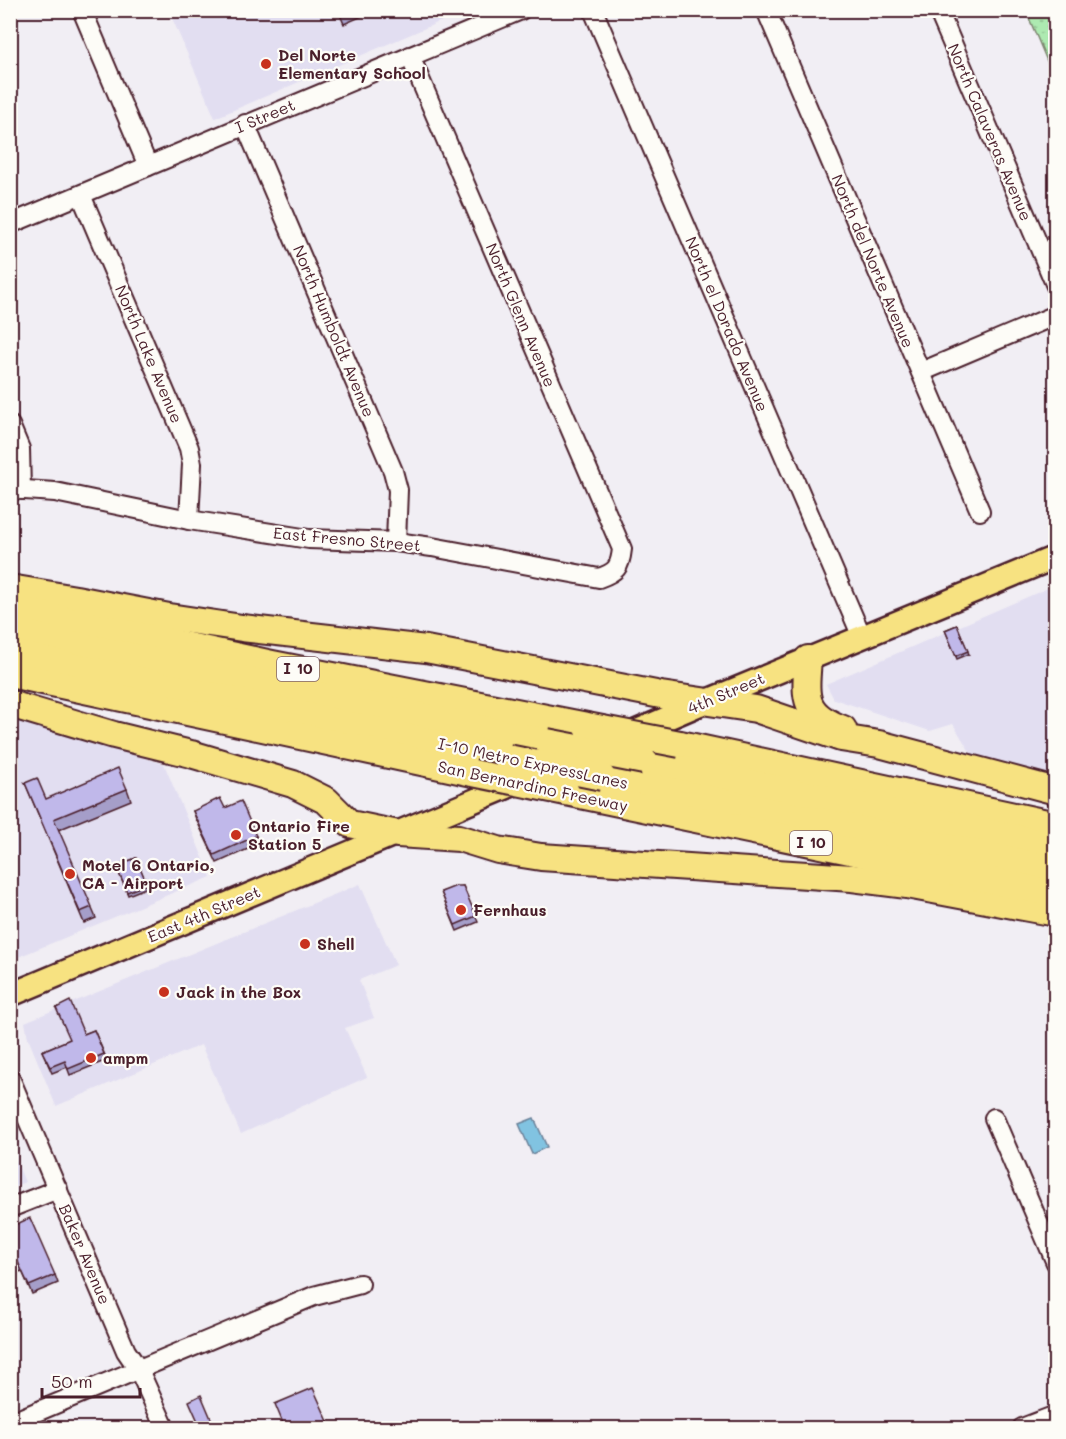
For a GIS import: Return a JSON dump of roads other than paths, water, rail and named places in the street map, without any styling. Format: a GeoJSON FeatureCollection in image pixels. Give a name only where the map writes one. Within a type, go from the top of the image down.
{"type":"FeatureCollection","features":[{"type":"Feature","properties":{"kind":"highway"},"geometry":{"type":"LineString","coordinates":[[10,588],[231,627],[426,649],[661,695],[756,709],[841,738],[879,744],[1056,792]]}},
{"type":"Feature","properties":{"kind":"highway","name":"I 10"},"geometry":{"type":"LineString","coordinates":[[10,608],[272,664],[680,744],[1056,825]]}},
{"type":"Feature","properties":{"kind":"highway","name":"I-10 Metro ExpressLanes"},"geometry":{"type":"LineString","coordinates":[[10,631],[1056,846]]}},
{"type":"Feature","properties":{"kind":"highway","name":"I-10 Metro ExpressLanes"},"geometry":{"type":"LineString","coordinates":[[10,653],[508,758],[1056,869]]}},
{"type":"Feature","properties":{"kind":"highway"},"geometry":{"type":"LineString","coordinates":[[808,659],[805,693],[818,717],[879,744]]}},
{"type":"Feature","properties":{"kind":"highway","name":"San Bernardino Freeway"},"geometry":{"type":"LineString","coordinates":[[10,674],[1056,894]]}},
{"type":"Feature","properties":{"kind":"highway"},"geometry":{"type":"LineString","coordinates":[[10,704],[293,784],[327,801],[350,824],[398,834],[459,838],[498,850],[541,857],[852,878],[907,885],[1056,913]]}},
{"type":"Feature","properties":{"kind":"main road","name":"4th Street"},"geometry":{"type":"LineString","coordinates":[[398,834],[706,701],[1056,557]]}},
{"type":"Feature","properties":{"kind":"main road","name":"East 4th Street"},"geometry":{"type":"LineString","coordinates":[[10,995],[398,834]]}},
{"type":"Feature","properties":{"kind":"street"},"geometry":{"type":"LineString","coordinates":[[82,10],[148,166]]}},
{"type":"Feature","properties":{"kind":"street","name":"I Street"},"geometry":{"type":"LineString","coordinates":[[10,224],[521,10]]}},
{"type":"Feature","properties":{"kind":"street","name":"North el Dorado Avenue"},"geometry":{"type":"LineString","coordinates":[[593,10],[862,637]]}},
{"type":"Feature","properties":{"kind":"street","name":"North del Norte Avenue"},"geometry":{"type":"LineString","coordinates":[[766,10],[980,511]]}},
{"type":"Feature","properties":{"kind":"street","name":"North Calaveras Avenue"},"geometry":{"type":"LineString","coordinates":[[938,10],[1056,286]]}},
{"type":"Feature","properties":{"kind":"street","name":"North Glenn Avenue"},"geometry":{"type":"LineString","coordinates":[[410,56],[622,549],[621,563],[612,573]]}},
{"type":"Feature","properties":{"kind":"street","name":"North Humboldt Avenue"},"geometry":{"type":"LineString","coordinates":[[245,124],[393,471],[398,490],[396,542]]}},
{"type":"Feature","properties":{"kind":"street","name":"North Lake Avenue"},"geometry":{"type":"LineString","coordinates":[[81,195],[189,448],[192,464],[189,519]]}},
{"type":"Feature","properties":{"kind":"street"},"geometry":{"type":"LineString","coordinates":[[921,372],[1056,315]]}},
{"type":"Feature","properties":{"kind":"street"},"geometry":{"type":"LineString","coordinates":[[10,425],[20,449],[16,489]]}},
{"type":"Feature","properties":{"kind":"street","name":"East Fresno Street"},"geometry":{"type":"LineString","coordinates":[[16,489],[55,492],[189,519],[309,539],[396,542],[598,578],[612,573]]}},
{"type":"Feature","properties":{"kind":"street","name":"Baker Avenue"},"geometry":{"type":"LineString","coordinates":[[10,1077],[126,1351],[139,1370],[165,1428]]}},
{"type":"Feature","properties":{"kind":"street"},"geometry":{"type":"LineString","coordinates":[[994,1118],[1056,1263]]}},
{"type":"Feature","properties":{"kind":"street"},"geometry":{"type":"LineString","coordinates":[[10,1208],[58,1189]]}},
{"type":"Feature","properties":{"kind":"street"},"geometry":{"type":"LineString","coordinates":[[10,1423],[314,1296],[360,1284]]}},
{"type":"Feature","properties":{"kind":"street"},"geometry":{"type":"LineString","coordinates":[[1023,1428],[1056,1414]]}},
{"type":"Feature","properties":{"kind":"water"},"geometry":{"type":"Polygon","coordinates":[[[534,1118],[547,1147],[532,1154],[519,1124],[534,1118]]]}},
{"type":"Feature","properties":{"kind":"place","name":"Del Norte Elementary School"},"geometry":{"type":"Point","coordinates":[266,64]}},
{"type":"Feature","properties":{"kind":"place","name":"Ontario Fire Station 5"},"geometry":{"type":"Point","coordinates":[236,835]}},
{"type":"Feature","properties":{"kind":"place","name":"Motel 6 Ontario, CA - Airport"},"geometry":{"type":"Point","coordinates":[70,874]}},
{"type":"Feature","properties":{"kind":"place","name":"Fernhaus"},"geometry":{"type":"Point","coordinates":[461,910]}},
{"type":"Feature","properties":{"kind":"place","name":"Shell"},"geometry":{"type":"Point","coordinates":[305,944]}},
{"type":"Feature","properties":{"kind":"place","name":"Jack in the Box"},"geometry":{"type":"Point","coordinates":[164,992]}},
{"type":"Feature","properties":{"kind":"place","name":"ampm"},"geometry":{"type":"Point","coordinates":[91,1058]}}]}
